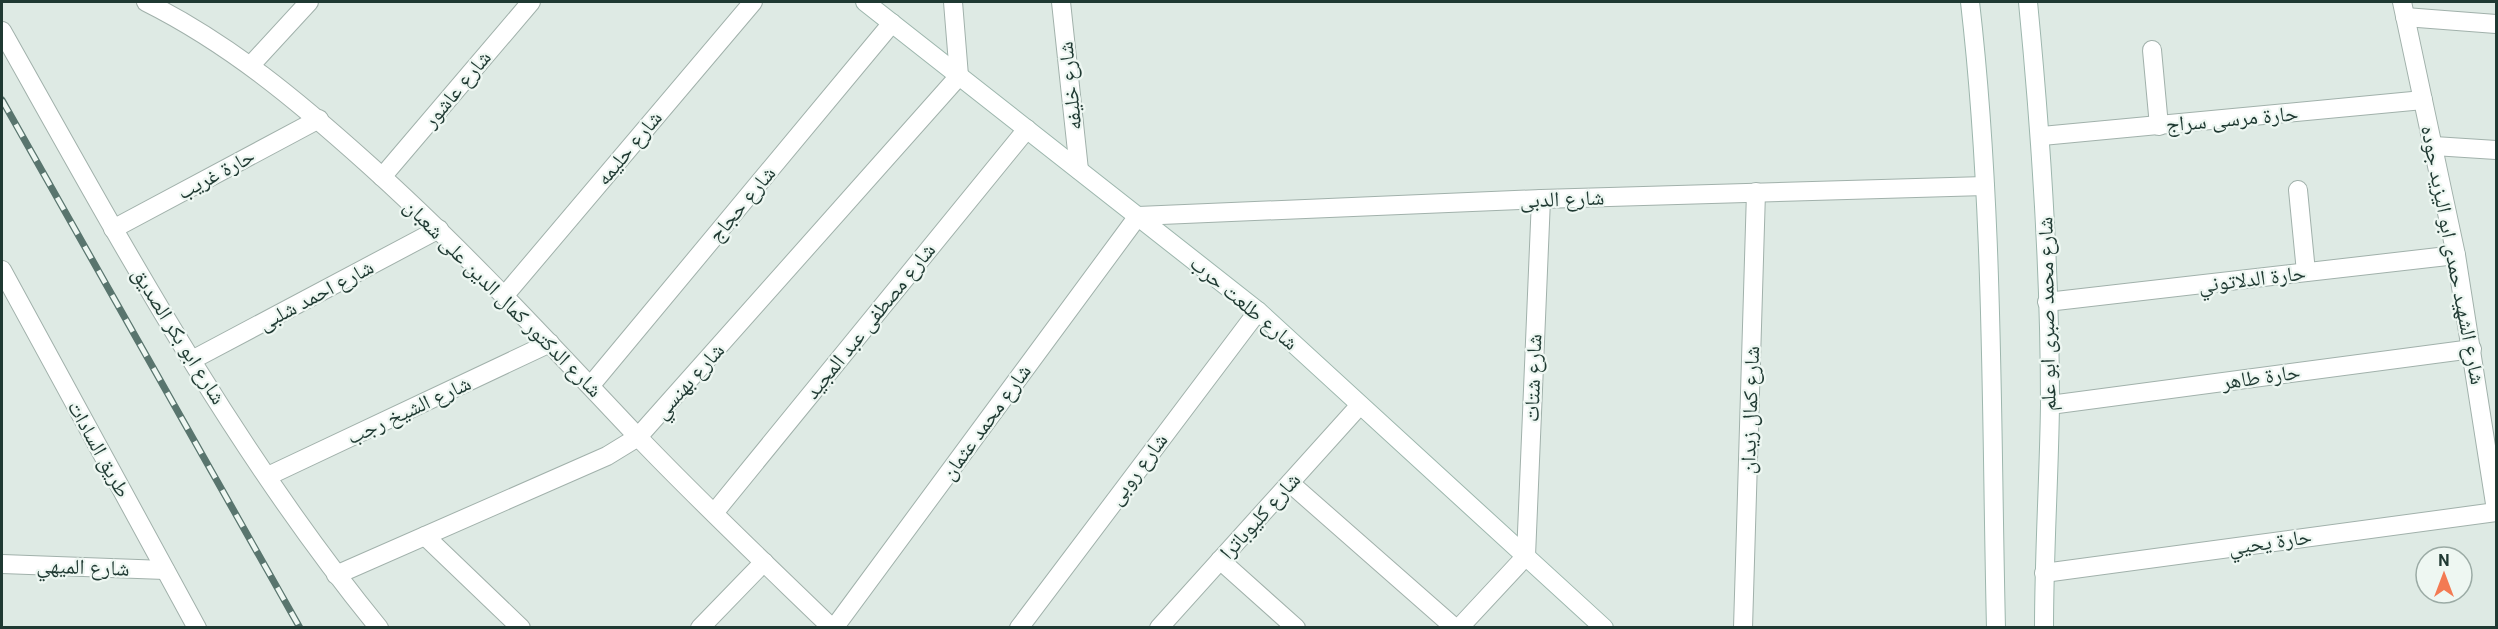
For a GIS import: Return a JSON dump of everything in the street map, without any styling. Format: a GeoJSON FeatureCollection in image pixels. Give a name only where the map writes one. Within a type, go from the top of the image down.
{"type":"FeatureCollection","features":[{"type":"Feature","properties":{"kind":"street","name":"شارع الدكتور كمال الدين على شعبان"},"geometry":{"type":"LineString","coordinates":[[146,2],[180,9],[319,119],[439,229],[505,295],[638,437],[833,627]]}},
{"type":"Feature","properties":{"kind":"street"},"geometry":{"type":"LineString","coordinates":[[251,65],[309,2]]}},
{"type":"Feature","properties":{"kind":"street","name":"شارع عاشور"},"geometry":{"type":"LineString","coordinates":[[382,177],[531,2]]}},
{"type":"Feature","properties":{"kind":"street","name":"شارع حليمه"},"geometry":{"type":"LineString","coordinates":[[505,295],[753,2]]}},
{"type":"Feature","properties":{"kind":"street","name":"شارع طلعت حرب"},"geometry":{"type":"LineString","coordinates":[[866,2],[1258,311],[1604,627]]}},
{"type":"Feature","properties":{"kind":"street"},"geometry":{"type":"LineString","coordinates":[[953,2],[959,76]]}},
{"type":"Feature","properties":{"kind":"street","name":"شارع خليفه"},"geometry":{"type":"LineString","coordinates":[[1061,2],[1079,170]]}},
{"type":"Feature","properties":{"kind":"street"},"geometry":{"type":"LineString","coordinates":[[1970,2],[1977,62],[1985,186],[1996,627]]}},
{"type":"Feature","properties":{"kind":"street","name":"شارع محمد صبرى ابو علم"},"geometry":{"type":"LineString","coordinates":[[2028,2],[2042,136],[2050,405],[2044,627]]}},
{"type":"Feature","properties":{"kind":"street"},"geometry":{"type":"LineString","coordinates":[[2403,9],[2496,24]]}},
{"type":"Feature","properties":{"kind":"street","name":"شارع الشهيد حمدى ابو اليزيد جوده"},"geometry":{"type":"LineString","coordinates":[[2403,9],[2457,255],[2472,349],[2489,414],[2496,511]]}},
{"type":"Feature","properties":{"kind":"street","name":"شارع حجاج"},"geometry":{"type":"LineString","coordinates":[[591,386],[892,23]]}},
{"type":"Feature","properties":{"kind":"street","name":"شارع ابو بكر الصديق"},"geometry":{"type":"LineString","coordinates":[[2,31],[113,229],[192,360],[336,575],[379,627]]}},
{"type":"Feature","properties":{"kind":"street"},"geometry":{"type":"LineString","coordinates":[[2152,50],[2159,126]]}},
{"type":"Feature","properties":{"kind":"street","name":"شارع بهنسي"},"geometry":{"type":"LineString","coordinates":[[336,575],[607,456],[638,437],[959,76]]}},
{"type":"Feature","properties":{"kind":"street","name":"حارة مرسى سراج"},"geometry":{"type":"LineString","coordinates":[[2042,136],[2423,100]]}},
{"type":"Feature","properties":{"kind":"street","name":"حارة غريب"},"geometry":{"type":"LineString","coordinates":[[113,229],[319,119]]}},
{"type":"Feature","properties":{"kind":"street","name":"شارع مصطفى عبد المجيد"},"geometry":{"type":"LineString","coordinates":[[714,513],[1027,129]]}},
{"type":"Feature","properties":{"kind":"street"},"geometry":{"type":"LineString","coordinates":[[2434,146],[2496,150]]}},
{"type":"Feature","properties":{"kind":"street","name":"شارع الدبى"},"geometry":{"type":"LineString","coordinates":[[1138,216],[1541,199],[1985,186]]}},
{"type":"Feature","properties":{"kind":"street"},"geometry":{"type":"LineString","coordinates":[[2298,190],[2306,272]]}},
{"type":"Feature","properties":{"kind":"street","name":"شارع كمال زيدان"},"geometry":{"type":"LineString","coordinates":[[1743,627],[1756,192]]}},
{"type":"Feature","properties":{"kind":"street","name":"شارع شتات"},"geometry":{"type":"LineString","coordinates":[[1526,556],[1541,199]]}},
{"type":"Feature","properties":{"kind":"street","name":"شارع محمد عثمان"},"geometry":{"type":"LineString","coordinates":[[833,627],[1138,216]]}},
{"type":"Feature","properties":{"kind":"street","name":"شارع احمد شلبى"},"geometry":{"type":"LineString","coordinates":[[192,360],[439,229]]}},
{"type":"Feature","properties":{"kind":"street","name":"حارة الدلاتوني"},"geometry":{"type":"LineString","coordinates":[[2047,302],[2457,255]]}},
{"type":"Feature","properties":{"kind":"street","name":"طريق السادات"},"geometry":{"type":"LineString","coordinates":[[2,270],[197,627]]}},
{"type":"Feature","properties":{"kind":"street","name":"شارع روبى"},"geometry":{"type":"LineString","coordinates":[[1019,627],[1258,311]]}},
{"type":"Feature","properties":{"kind":"street","name":"شارع الشيخ رجب"},"geometry":{"type":"LineString","coordinates":[[268,476],[550,343]]}},
{"type":"Feature","properties":{"kind":"street","name":"حارة طاهر"},"geometry":{"type":"LineString","coordinates":[[2050,405],[2472,349]]}},
{"type":"Feature","properties":{"kind":"street","name":"شارع كليوباترا"},"geometry":{"type":"LineString","coordinates":[[1159,627],[1360,405]]}},
{"type":"Feature","properties":{"kind":"street"},"geometry":{"type":"LineString","coordinates":[[1290,483],[1457,627],[1526,556]]}},
{"type":"Feature","properties":{"kind":"street","name":"حارة يحيي"},"geometry":{"type":"LineString","coordinates":[[2044,573],[2496,511]]}},
{"type":"Feature","properties":{"kind":"street"},"geometry":{"type":"LineString","coordinates":[[425,536],[521,627]]}},
{"type":"Feature","properties":{"kind":"street"},"geometry":{"type":"LineString","coordinates":[[1220,560],[1296,627]]}},
{"type":"Feature","properties":{"kind":"street"},"geometry":{"type":"LineString","coordinates":[[700,627],[764,562]]}},
{"type":"Feature","properties":{"kind":"street","name":"شارع الميهي"},"geometry":{"type":"LineString","coordinates":[[2,564],[165,570]]}},
{"type":"Feature","properties":{"kind":"railway"},"geometry":{"type":"LineString","coordinates":[[2,100],[300,628]]}}]}
